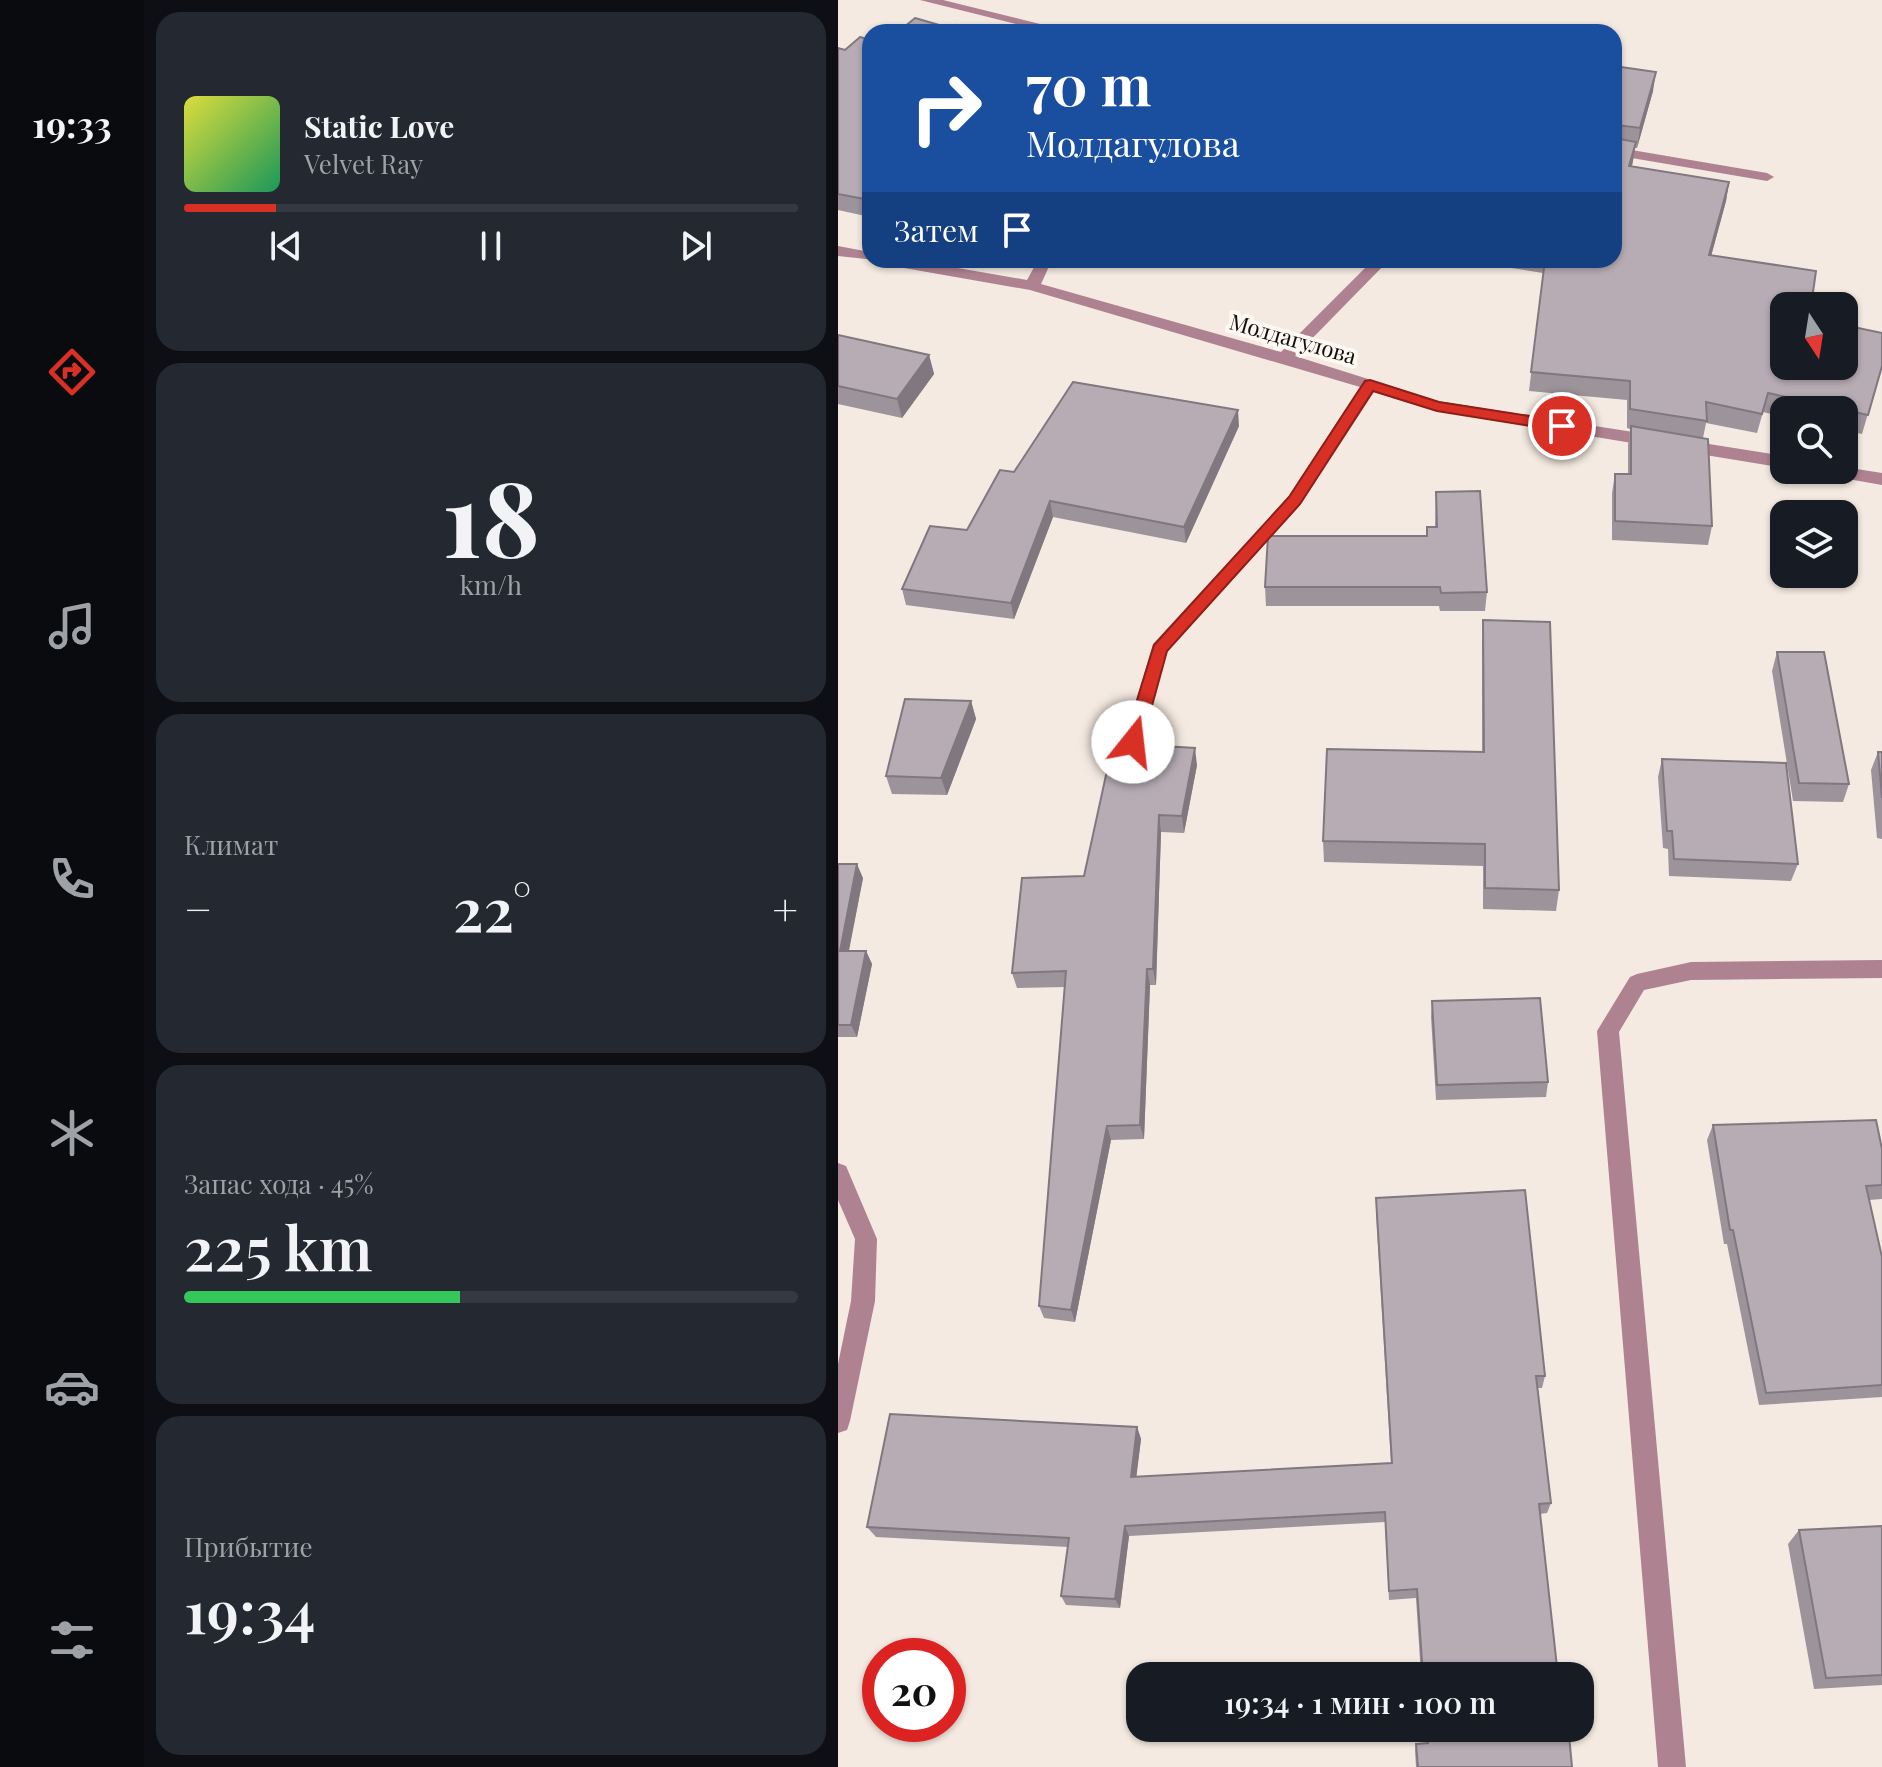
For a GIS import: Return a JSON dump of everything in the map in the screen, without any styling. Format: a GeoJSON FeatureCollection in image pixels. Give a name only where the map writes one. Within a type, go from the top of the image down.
{"type":"FeatureCollection","features":[{"type":"Feature","properties":{"kind":"street"},"geometry":{"type":"LineString","coordinates":[[926,0],[1030,24]]}},
{"type":"Feature","properties":{"kind":"street"},"geometry":{"type":"LineString","coordinates":[[1622,152],[1767,177]]}},
{"type":"Feature","properties":{"kind":"street"},"geometry":{"type":"LineString","coordinates":[[838,251],[862,256]]}},
{"type":"Feature","properties":{"kind":"street","name":"Молдагулова"},"geometry":{"type":"LineString","coordinates":[[932,268],[1032,286],[1284,358],[1437,406],[1770,460]]}},
{"type":"Feature","properties":{"kind":"street"},"geometry":{"type":"LineString","coordinates":[[1032,286],[1041,268]]}},
{"type":"Feature","properties":{"kind":"street"},"geometry":{"type":"LineString","coordinates":[[1284,358],[1374,268]]}},
{"type":"Feature","properties":{"kind":"street"},"geometry":{"type":"LineString","coordinates":[[1133,742],[1159,649],[1295,500],[1370,385]]}},
{"type":"Feature","properties":{"kind":"street"},"geometry":{"type":"LineString","coordinates":[[1858,475],[1882,479]]}},
{"type":"Feature","properties":{"kind":"street"},"geometry":{"type":"LineString","coordinates":[[1672,1767],[1608,1031],[1637,983],[1691,971],[1882,969]]}},
{"type":"Feature","properties":{"kind":"street"},"geometry":{"type":"LineString","coordinates":[[838,1173],[866,1239],[863,1301],[838,1421]]}},
{"type":"Feature","properties":{"kind":"building"},"geometry":{"type":"Polygon","coordinates":[[[915,18],[936,24],[908,24],[915,18]]]}},
{"type":"Feature","properties":{"kind":"building"},"geometry":{"type":"Polygon","coordinates":[[[862,38],[862,198],[838,194],[838,48],[845,50],[862,38]]]}},
{"type":"Feature","properties":{"kind":"building"},"geometry":{"type":"Polygon","coordinates":[[[1622,67],[1656,72],[1640,128],[1622,126],[1622,67]]]}},
{"type":"Feature","properties":{"kind":"building"},"geometry":{"type":"Polygon","coordinates":[[[1622,139],[1636,142],[1629,166],[1729,182],[1709,255],[1816,271],[1813,292],[1770,292],[1770,380],[1858,380],[1858,328],[1882,333],[1882,366],[1868,415],[1858,413],[1858,396],[1782,396],[1768,393],[1762,414],[1706,402],[1707,421],[1630,409],[1630,381],[1531,372],[1544,268],[1622,268],[1622,139]]]}},
{"type":"Feature","properties":{"kind":"building"},"geometry":{"type":"Polygon","coordinates":[[[838,335],[929,355],[897,399],[838,386],[838,335]]]}},
{"type":"Feature","properties":{"kind":"building"},"geometry":{"type":"Polygon","coordinates":[[[1073,382],[1238,410],[1184,527],[1050,501],[1011,603],[902,589],[930,526],[967,530],[1000,470],[1014,472],[1073,382]]]}},
{"type":"Feature","properties":{"kind":"building"},"geometry":{"type":"Polygon","coordinates":[[[1631,426],[1708,439],[1712,526],[1615,521],[1615,474],[1631,474],[1631,426]]]}},
{"type":"Feature","properties":{"kind":"building"},"geometry":{"type":"Polygon","coordinates":[[[1480,491],[1487,592],[1441,593],[1440,587],[1265,587],[1268,536],[1427,536],[1427,527],[1437,527],[1436,492],[1480,491]]]}},
{"type":"Feature","properties":{"kind":"building"},"geometry":{"type":"Polygon","coordinates":[[[1483,620],[1550,622],[1559,890],[1485,888],[1485,844],[1323,841],[1327,749],[1484,752],[1483,620]]]}},
{"type":"Feature","properties":{"kind":"building"},"geometry":{"type":"Polygon","coordinates":[[[1777,652],[1824,652],[1849,784],[1799,783],[1777,652]]]}},
{"type":"Feature","properties":{"kind":"building"},"geometry":{"type":"Polygon","coordinates":[[[905,699],[971,701],[941,778],[886,776],[905,699]]]}},
{"type":"Feature","properties":{"kind":"building"},"geometry":{"type":"Polygon","coordinates":[[[1113,743],[1195,748],[1182,816],[1159,815],[1153,969],[1147,969],[1140,1125],[1107,1126],[1071,1310],[1039,1306],[1066,971],[1012,973],[1022,878],[1084,876],[1113,743]]]}},
{"type":"Feature","properties":{"kind":"building"},"geometry":{"type":"Polygon","coordinates":[[[1878,752],[1882,752],[1882,798],[1878,752]]]}},
{"type":"Feature","properties":{"kind":"building"},"geometry":{"type":"Polygon","coordinates":[[[1662,759],[1786,763],[1798,864],[1674,859],[1672,831],[1667,831],[1662,759]]]}},
{"type":"Feature","properties":{"kind":"building"},"geometry":{"type":"Polygon","coordinates":[[[838,864],[857,864],[840,951],[866,951],[851,1025],[838,1025],[838,864]]]}},
{"type":"Feature","properties":{"kind":"building"},"geometry":{"type":"Polygon","coordinates":[[[1540,998],[1548,1082],[1437,1085],[1432,1001],[1540,998]]]}},
{"type":"Feature","properties":{"kind":"building"},"geometry":{"type":"Polygon","coordinates":[[[1876,1120],[1882,1149],[1882,1185],[1866,1186],[1882,1257],[1882,1385],[1766,1393],[1733,1230],[1730,1230],[1713,1125],[1876,1120]]]}},
{"type":"Feature","properties":{"kind":"building"},"geometry":{"type":"Polygon","coordinates":[[[1525,1190],[1545,1376],[1536,1376],[1551,1503],[1539,1504],[1556,1662],[1422,1662],[1417,1589],[1389,1591],[1385,1512],[1125,1526],[1115,1599],[1061,1596],[1069,1538],[867,1527],[890,1414],[1137,1427],[1131,1477],[1392,1463],[1376,1198],[1525,1190]]]}},
{"type":"Feature","properties":{"kind":"building"},"geometry":{"type":"Polygon","coordinates":[[[1882,1526],[1882,1675],[1826,1678],[1799,1530],[1882,1526]]]}},
{"type":"Feature","properties":{"kind":"building"},"geometry":{"type":"Polygon","coordinates":[[[1570,1742],[1572,1767],[1418,1767],[1416,1744],[1570,1742]]]}},
{"type":"Feature","properties":{"kind":"route"},"geometry":{"type":"LineString","coordinates":[[1133,742],[1159,649],[1295,500],[1370,385],[1437,406],[1562,426]]}}]}
